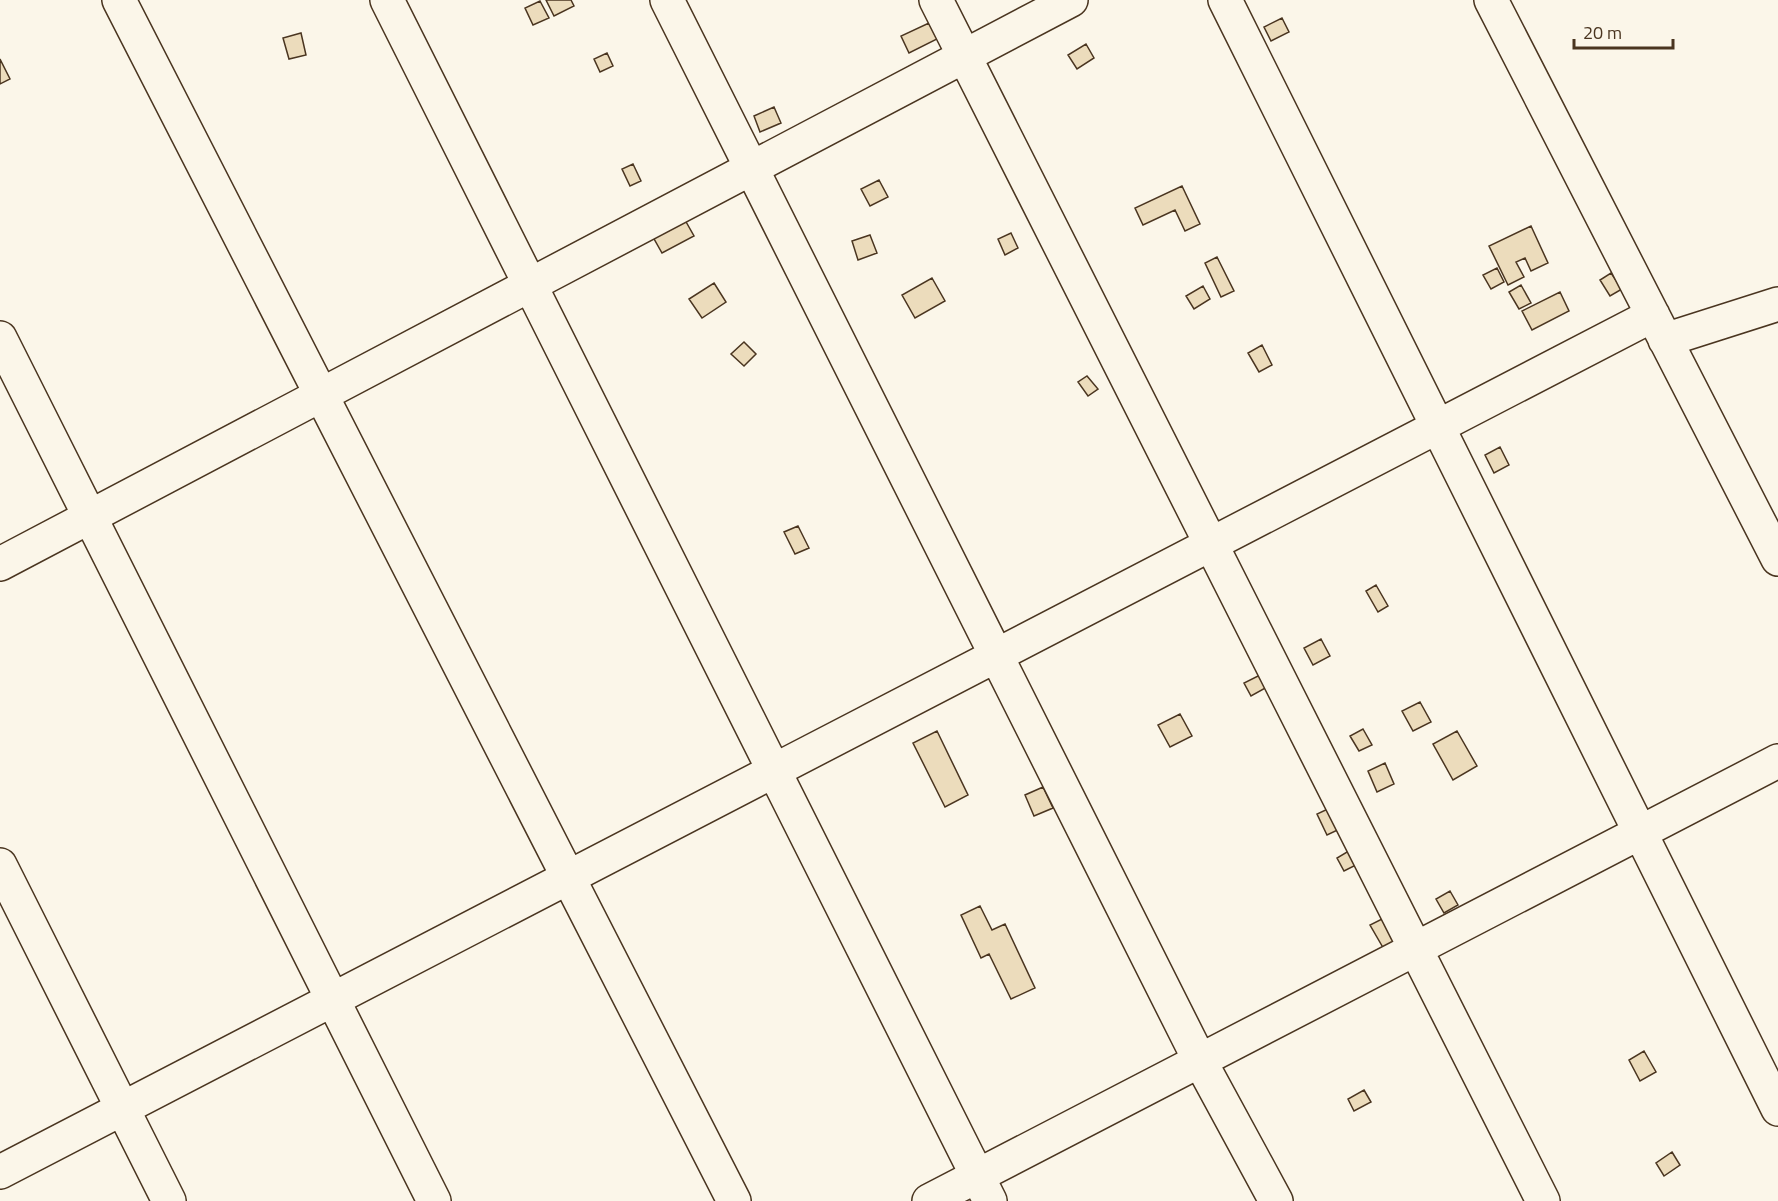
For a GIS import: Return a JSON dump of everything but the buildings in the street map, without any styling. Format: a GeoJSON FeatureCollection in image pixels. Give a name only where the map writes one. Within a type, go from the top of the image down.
{"type":"FeatureCollection","features":[{"type":"Feature","properties":{"kind":"street"},"geometry":{"type":"LineString","coordinates":[[119,0],[734,1201]]}},
{"type":"Feature","properties":{"kind":"street"},"geometry":{"type":"LineString","coordinates":[[387,0],[984,1188]]}},
{"type":"Feature","properties":{"kind":"street"},"geometry":{"type":"LineString","coordinates":[[667,0],[1200,1061],[1276,1201]]}},
{"type":"Feature","properties":{"kind":"street"},"geometry":{"type":"LineString","coordinates":[[936,0],[1543,1201]]}},
{"type":"Feature","properties":{"kind":"street"},"geometry":{"type":"LineString","coordinates":[[0,564],[1071,0]]}},
{"type":"Feature","properties":{"kind":"street"},"geometry":{"type":"LineString","coordinates":[[1225,0],[1778,1109]]}},
{"type":"Feature","properties":{"kind":"street"},"geometry":{"type":"LineString","coordinates":[[1491,0],[1778,560]]}},
{"type":"Feature","properties":{"kind":"street"},"geometry":{"type":"LineString","coordinates":[[0,1172],[1438,426],[1659,327],[1778,304]]}},
{"type":"Feature","properties":{"kind":"street"},"geometry":{"type":"LineString","coordinates":[[0,338],[434,1201]]}},
{"type":"Feature","properties":{"kind":"street"},"geometry":{"type":"LineString","coordinates":[[929,1201],[984,1188],[1200,1061],[1778,761]]}},
{"type":"Feature","properties":{"kind":"street"},"geometry":{"type":"LineString","coordinates":[[0,865],[170,1201]]}}]}
